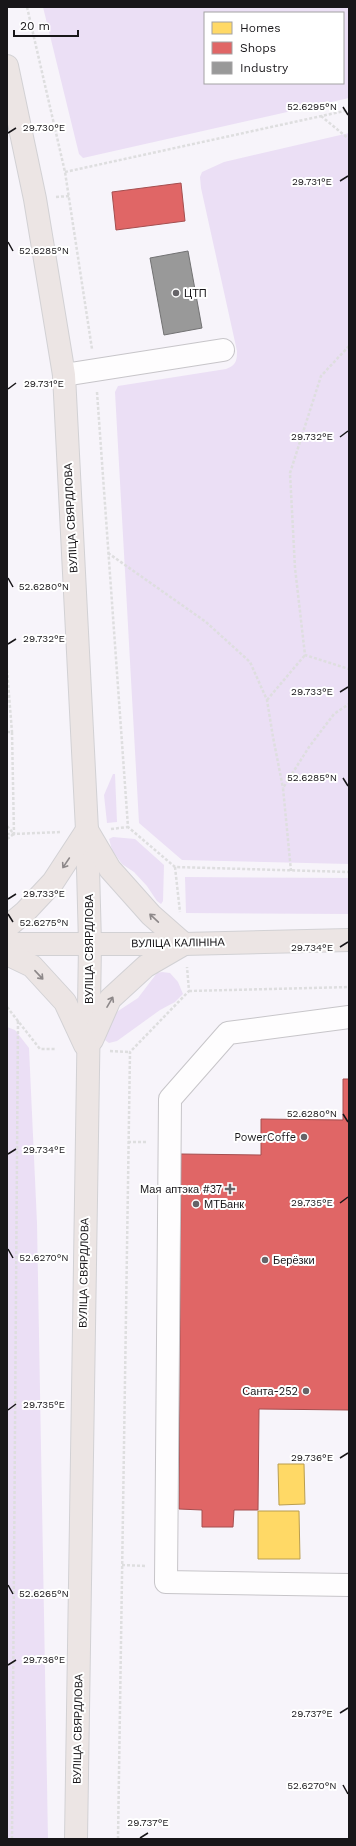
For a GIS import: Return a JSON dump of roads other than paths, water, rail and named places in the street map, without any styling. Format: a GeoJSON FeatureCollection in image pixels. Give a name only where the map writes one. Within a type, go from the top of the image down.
{"type":"FeatureCollection","features":[{"type":"Feature","properties":{"kind":"main road","name":"ВУЛІЦА СВЯРДЛОВА"},"geometry":{"type":"LineString","coordinates":[[7,66],[13,121],[35,199],[64,375],[86,830],[90,944],[97,1050],[76,1839]]}},
{"type":"Feature","properties":{"kind":"main road"},"geometry":{"type":"LineString","coordinates":[[7,927],[25,912],[53,882],[86,830],[110,869],[185,953],[146,966],[110,999],[97,1050]]}},
{"type":"Feature","properties":{"kind":"main road","name":"ВУЛІЦА КАЛІНІНА"},"geometry":{"type":"LineString","coordinates":[[7,944],[90,944],[185,953],[349,940]]}},
{"type":"Feature","properties":{"kind":"main road"},"geometry":{"type":"LineString","coordinates":[[7,954],[32,966],[65,1002],[97,1050]]}},
{"type":"Feature","properties":{"kind":"lane"},"geometry":{"type":"LineString","coordinates":[[64,375],[223,350]]}},
{"type":"Feature","properties":{"kind":"lane"},"geometry":{"type":"LineString","coordinates":[[349,1017],[228,1033],[170,1099],[166,1582],[349,1585]]}},
{"type":"Feature","properties":{"kind":"place","name":"ЦТП"},"geometry":{"type":"Point","coordinates":[176,293]}},
{"type":"Feature","properties":{"kind":"place","name":"PowerCoffe"},"geometry":{"type":"Point","coordinates":[304,1137]}},
{"type":"Feature","properties":{"kind":"place","name":"Мая аптэка #37"},"geometry":{"type":"Point","coordinates":[230,1189]}},
{"type":"Feature","properties":{"kind":"place","name":"МТБанк"},"geometry":{"type":"Point","coordinates":[196,1204]}},
{"type":"Feature","properties":{"kind":"place","name":"Берёзки"},"geometry":{"type":"Point","coordinates":[265,1260]}},
{"type":"Feature","properties":{"kind":"place","name":"Санта-252"},"geometry":{"type":"Point","coordinates":[306,1391]}}]}
